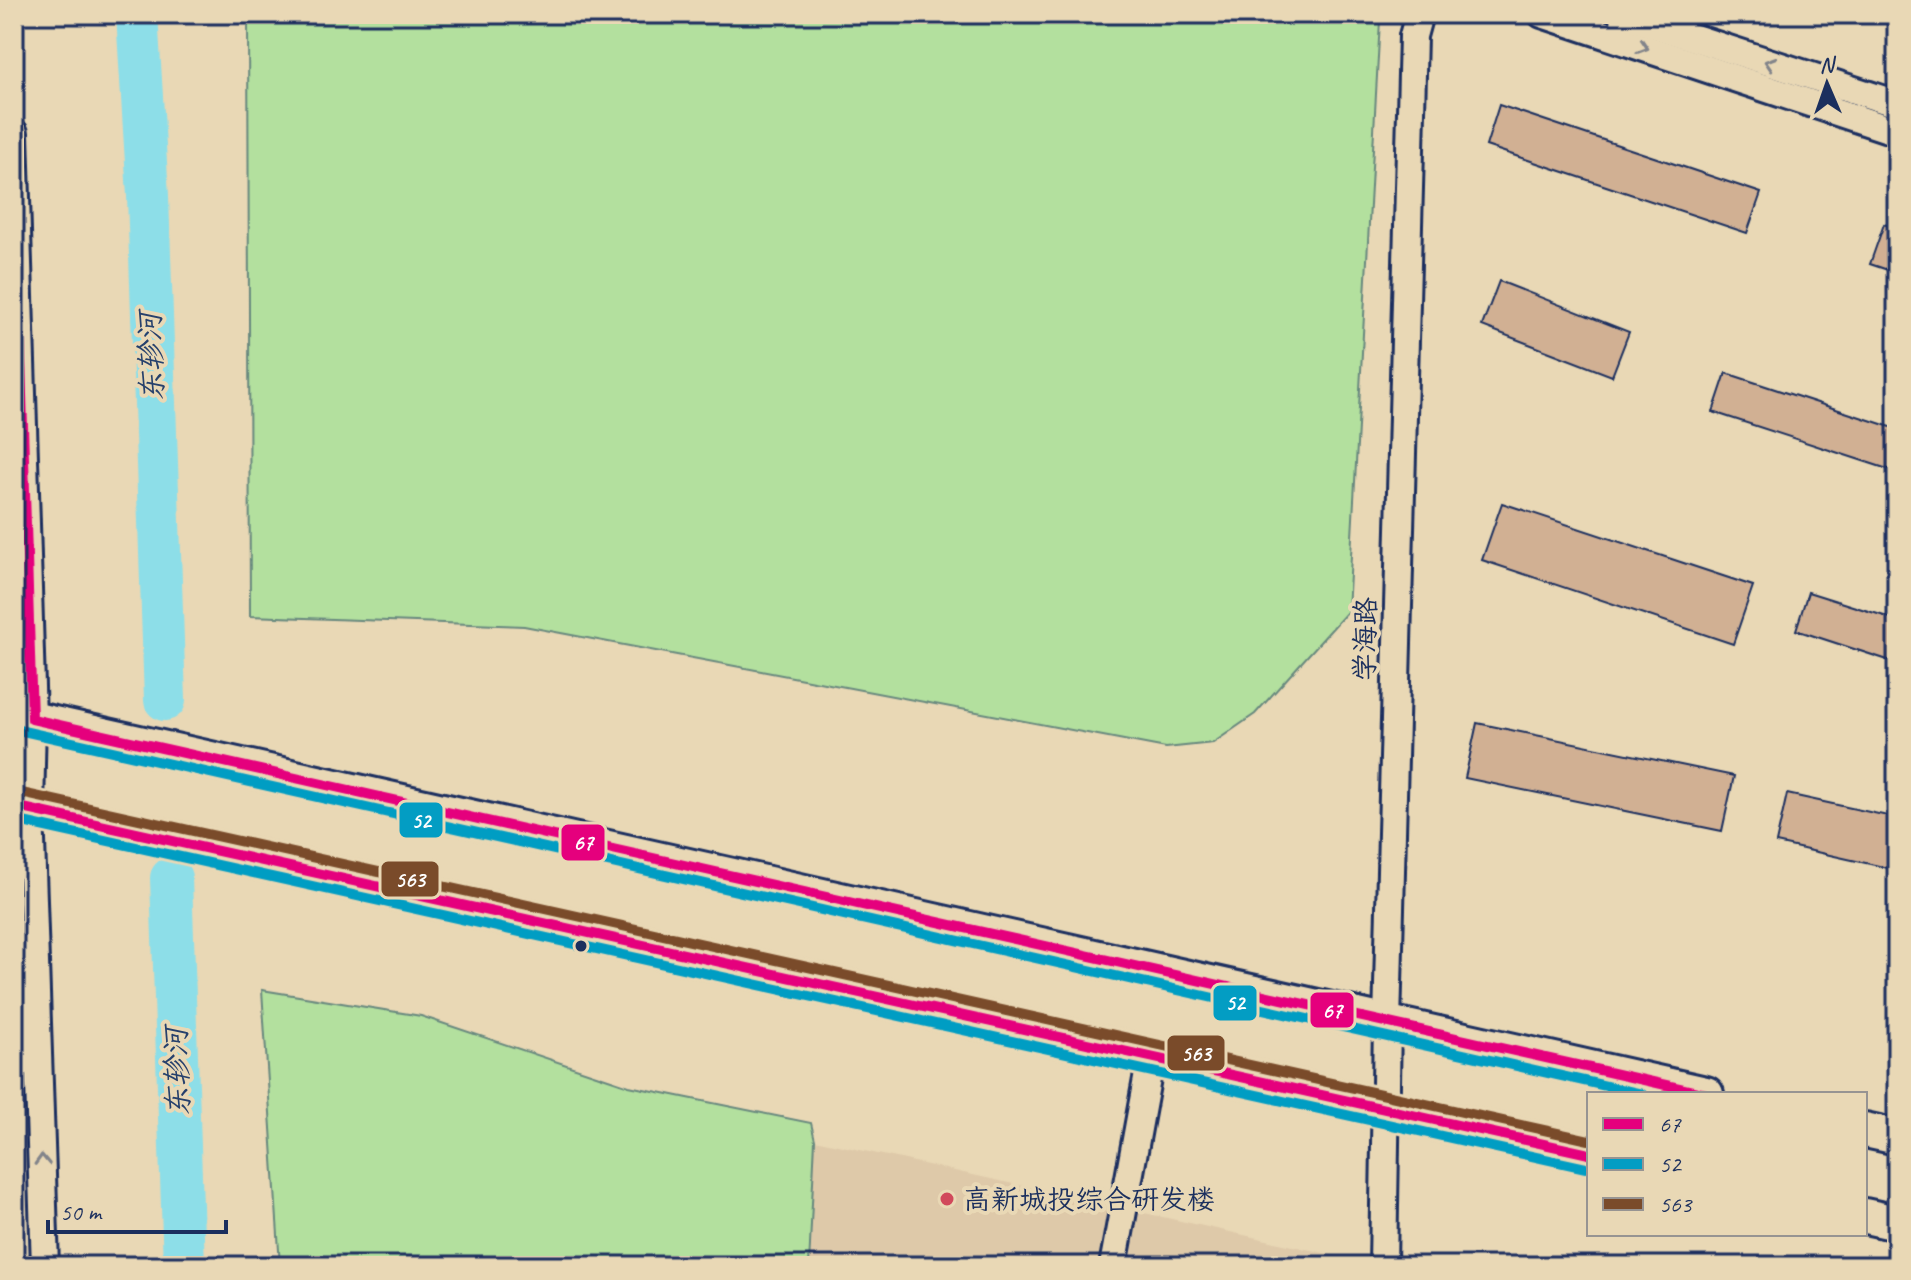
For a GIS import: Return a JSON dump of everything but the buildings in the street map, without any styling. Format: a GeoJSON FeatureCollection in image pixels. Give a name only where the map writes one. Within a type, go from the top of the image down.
{"type":"FeatureCollection","features":[{"type":"Feature","properties":{"kind":"main road"},"geometry":{"type":"LineString","coordinates":[[23,717],[1697,1092]]}},
{"type":"Feature","properties":{"kind":"main road"},"geometry":{"type":"LineString","coordinates":[[22,808],[1587,1154]]}},
{"type":"Feature","properties":{"kind":"main road"},"geometry":{"type":"LineString","coordinates":[[1867,1130],[1897,1137]]}},
{"type":"Feature","properties":{"kind":"main road"},"geometry":{"type":"LineString","coordinates":[[1867,1216],[1897,1223]]}},
{"type":"Feature","properties":{"kind":"street","name":"学海路"},"geometry":{"type":"LineString","coordinates":[[1383,1266],[1413,36],[1419,14]]}},
{"type":"Feature","properties":{"kind":"street"},"geometry":{"type":"LineString","coordinates":[[1542,14],[1897,132]]}},
{"type":"Feature","properties":{"kind":"street"},"geometry":{"type":"LineString","coordinates":[[1621,14],[1897,104]]}},
{"type":"Feature","properties":{"kind":"street"},"geometry":{"type":"LineString","coordinates":[[14,133],[22,808],[45,1266]]}},
{"type":"Feature","properties":{"kind":"street"},"geometry":{"type":"LineString","coordinates":[[1113,1266],[1151,1057]]}},
{"type":"Feature","properties":{"kind":"shaded area","name":"高新城投综合研发楼"},"geometry":{"type":"Polygon","coordinates":[[[815,1140],[1347,1258],[1347,1266],[809,1266],[815,1140]]]}},
{"type":"Feature","properties":{"kind":"green space"},"geometry":{"type":"Polygon","coordinates":[[[248,14],[1377,14],[1380,20],[1348,611],[1255,714],[1213,743],[1166,748],[524,626],[250,616],[248,14]]]}},
{"type":"Feature","properties":{"kind":"green space"},"geometry":{"type":"Polygon","coordinates":[[[262,990],[421,1016],[629,1086],[811,1123],[815,1140],[809,1266],[280,1266],[262,990]]]}},
{"type":"Feature","properties":{"kind":"waterway","name":"东轸河"},"geometry":{"type":"LineString","coordinates":[[137,14],[148,196],[165,700]]}},
{"type":"Feature","properties":{"kind":"waterway","name":"东轸河"},"geometry":{"type":"LineString","coordinates":[[171,878],[184,1266]]}},
{"type":"Feature","properties":{"kind":"transit line","name":"67"},"geometry":{"type":"LineString","coordinates":[[14,133],[32,719],[1697,1092]]}},
{"type":"Feature","properties":{"kind":"transit line","name":"52"},"geometry":{"type":"LineString","coordinates":[[14,729],[1633,1092]]}},
{"type":"Feature","properties":{"kind":"transit line","name":"563"},"geometry":{"type":"LineString","coordinates":[[17,792],[1587,1140]]}},
{"type":"Feature","properties":{"kind":"transit line","name":"67"},"geometry":{"type":"LineString","coordinates":[[14,806],[1587,1154]]}},
{"type":"Feature","properties":{"kind":"transit line","name":"52"},"geometry":{"type":"LineString","coordinates":[[14,820],[1586,1168]]}},
{"type":"Feature","properties":{"kind":"place","name":"高新城投综合研发楼"},"geometry":{"type":"Point","coordinates":[947,1199]}}]}
